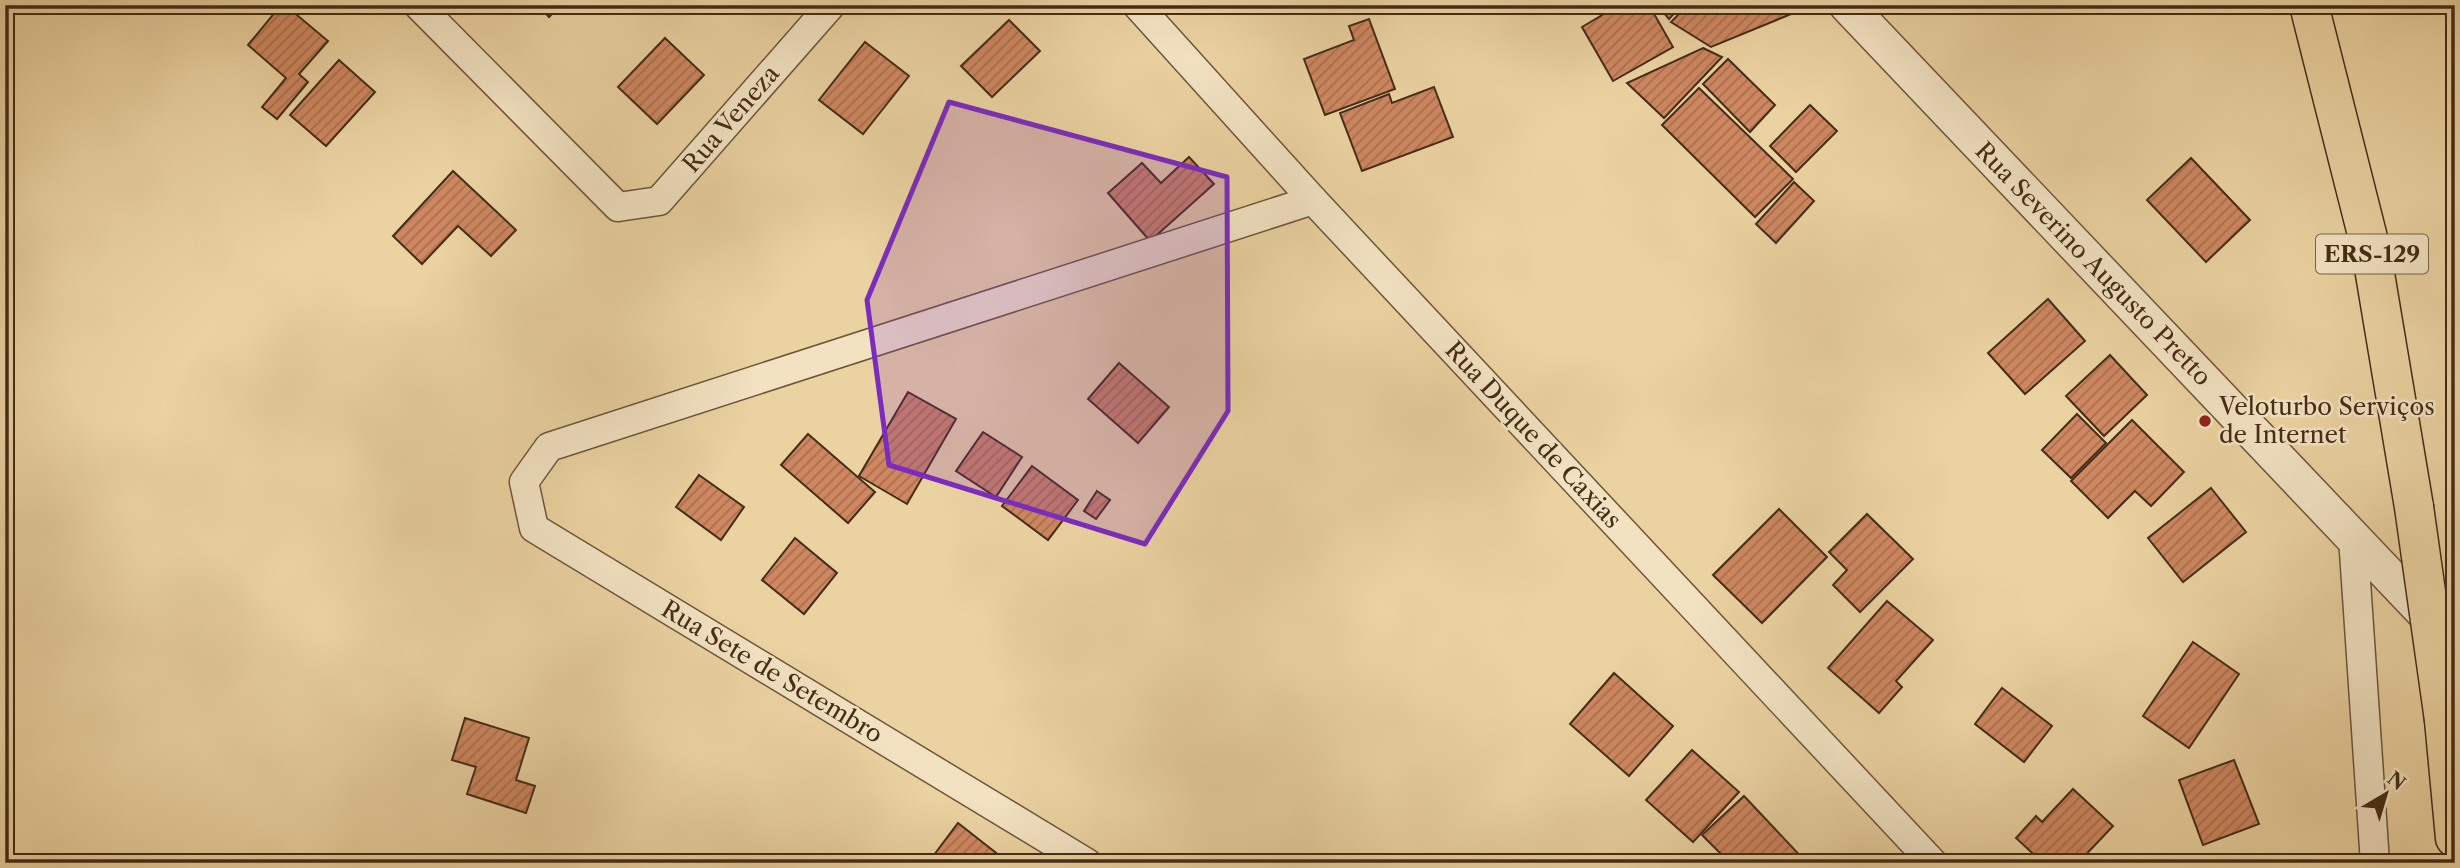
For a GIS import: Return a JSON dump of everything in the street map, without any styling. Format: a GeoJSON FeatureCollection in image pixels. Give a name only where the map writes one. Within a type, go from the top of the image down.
{"type":"FeatureCollection","features":[{"type":"Feature","properties":{"kind":"main road","name":"ERS-129"},"geometry":{"type":"LineString","coordinates":[[2309,5],[2371,250],[2414,507],[2444,720],[2455,838]]}},
{"type":"Feature","properties":{"kind":"street","name":"Rua Veneza"},"geometry":{"type":"LineString","coordinates":[[418,5],[618,207],[659,201],[831,5]]}},
{"type":"Feature","properties":{"kind":"street","name":"Rua Duque de Caxias"},"geometry":{"type":"LineString","coordinates":[[1137,5],[1313,200],[1933,863]]}},
{"type":"Feature","properties":{"kind":"street","name":"Rua Severino Augusto Pretto"},"geometry":{"type":"LineString","coordinates":[[1847,5],[2455,645]]}},
{"type":"Feature","properties":{"kind":"street","name":"Rua Sete de Setembro"},"geometry":{"type":"LineString","coordinates":[[1087,863],[534,527],[524,482],[549,447],[1313,200]]}},
{"type":"Feature","properties":{"kind":"street"},"geometry":{"type":"LineString","coordinates":[[2353,537],[2375,863]]}},
{"type":"Feature","properties":{"kind":"highlighted area"},"geometry":{"type":"Polygon","coordinates":[[[949,102],[1227,177],[1228,411],[1145,544],[889,465],[867,300],[949,102]]]}},
{"type":"Feature","properties":{"kind":"building"},"geometry":{"type":"Polygon","coordinates":[[[281,5],[285,5],[328,41],[299,74],[308,82],[277,119],[262,107],[286,78],[248,45],[281,5]]]}},
{"type":"Feature","properties":{"kind":"building"},"geometry":{"type":"Polygon","coordinates":[[[538,5],[561,5],[549,17],[538,5]]]}},
{"type":"Feature","properties":{"kind":"building"},"geometry":{"type":"Polygon","coordinates":[[[1619,5],[1649,5],[1673,47],[1613,81],[1582,27],[1619,5]]]}},
{"type":"Feature","properties":{"kind":"building"},"geometry":{"type":"Polygon","coordinates":[[[1657,5],[1682,5],[1669,19],[1657,5]]]}},
{"type":"Feature","properties":{"kind":"building"},"geometry":{"type":"Polygon","coordinates":[[[1688,5],[1813,5],[1711,47],[1671,22],[1688,5]]]}},
{"type":"Feature","properties":{"kind":"building"},"geometry":{"type":"Polygon","coordinates":[[[1369,19],[1395,89],[1325,115],[1304,59],[1354,40],[1349,26],[1369,19]]]}},
{"type":"Feature","properties":{"kind":"building"},"geometry":{"type":"Polygon","coordinates":[[[1009,20],[1040,51],[992,97],[961,66],[1009,20]]]}},
{"type":"Feature","properties":{"kind":"building"},"geometry":{"type":"Polygon","coordinates":[[[665,38],[704,75],[657,124],[618,87],[665,38]]]}},
{"type":"Feature","properties":{"kind":"building"},"geometry":{"type":"Polygon","coordinates":[[[865,42],[909,76],[863,134],[819,100],[865,42]]]}},
{"type":"Feature","properties":{"kind":"building"},"geometry":{"type":"Polygon","coordinates":[[[1703,48],[1722,57],[1664,118],[1627,83],[1703,48]]]}},
{"type":"Feature","properties":{"kind":"building"},"geometry":{"type":"Polygon","coordinates":[[[1728,59],[1775,105],[1750,132],[1703,84],[1728,59]]]}},
{"type":"Feature","properties":{"kind":"building"},"geometry":{"type":"Polygon","coordinates":[[[339,60],[375,92],[326,146],[290,115],[339,60]]]}},
{"type":"Feature","properties":{"kind":"building"},"geometry":{"type":"Polygon","coordinates":[[[1434,87],[1453,137],[1362,171],[1340,113],[1389,94],[1392,103],[1434,87]]]}},
{"type":"Feature","properties":{"kind":"building"},"geometry":{"type":"Polygon","coordinates":[[[1699,88],[1793,179],[1755,217],[1662,125],[1699,88]]]}},
{"type":"Feature","properties":{"kind":"building"},"geometry":{"type":"Polygon","coordinates":[[[1810,105],[1837,131],[1796,172],[1770,146],[1810,105]]]}},
{"type":"Feature","properties":{"kind":"building"},"geometry":{"type":"Polygon","coordinates":[[[1189,157],[1214,184],[1150,241],[1108,193],[1142,163],[1161,183],[1189,157]]]}},
{"type":"Feature","properties":{"kind":"building"},"geometry":{"type":"Polygon","coordinates":[[[2191,158],[2250,220],[2206,262],[2147,200],[2191,158]]]}},
{"type":"Feature","properties":{"kind":"building"},"geometry":{"type":"Polygon","coordinates":[[[453,171],[516,230],[491,256],[458,226],[422,264],[393,236],[453,171]]]}},
{"type":"Feature","properties":{"kind":"building"},"geometry":{"type":"Polygon","coordinates":[[[1794,182],[1814,201],[1776,243],[1756,224],[1794,182]]]}},
{"type":"Feature","properties":{"kind":"building"},"geometry":{"type":"Polygon","coordinates":[[[2048,299],[2085,341],[2025,394],[1988,353],[2048,299]]]}},
{"type":"Feature","properties":{"kind":"building"},"geometry":{"type":"Polygon","coordinates":[[[2110,355],[2147,395],[2104,436],[2066,396],[2110,355]]]}},
{"type":"Feature","properties":{"kind":"building"},"geometry":{"type":"Polygon","coordinates":[[[1119,363],[1169,407],[1138,443],[1088,399],[1119,363]]]}},
{"type":"Feature","properties":{"kind":"building"},"geometry":{"type":"Polygon","coordinates":[[[908,392],[956,419],[907,504],[859,476],[908,392]]]}},
{"type":"Feature","properties":{"kind":"building"},"geometry":{"type":"Polygon","coordinates":[[[2077,414],[2106,443],[2071,478],[2042,450],[2077,414]]]}},
{"type":"Feature","properties":{"kind":"building"},"geometry":{"type":"Polygon","coordinates":[[[2132,420],[2184,472],[2151,506],[2135,491],[2108,518],[2071,481],[2132,420]]]}},
{"type":"Feature","properties":{"kind":"building"},"geometry":{"type":"Polygon","coordinates":[[[983,432],[1022,457],[996,497],[956,471],[983,432]]]}},
{"type":"Feature","properties":{"kind":"building"},"geometry":{"type":"Polygon","coordinates":[[[808,434],[875,492],[848,523],[781,465],[808,434]]]}},
{"type":"Feature","properties":{"kind":"building"},"geometry":{"type":"Polygon","coordinates":[[[1032,466],[1078,500],[1048,540],[1002,506],[1032,466]]]}},
{"type":"Feature","properties":{"kind":"building"},"geometry":{"type":"Polygon","coordinates":[[[699,475],[744,507],[721,540],[676,507],[699,475]]]}},
{"type":"Feature","properties":{"kind":"building"},"geometry":{"type":"Polygon","coordinates":[[[2211,488],[2246,532],[2183,582],[2148,538],[2211,488]]]}},
{"type":"Feature","properties":{"kind":"building"},"geometry":{"type":"Polygon","coordinates":[[[1097,491],[1110,500],[1096,519],[1084,511],[1097,491]]]}},
{"type":"Feature","properties":{"kind":"building"},"geometry":{"type":"Polygon","coordinates":[[[1779,509],[1827,557],[1762,623],[1713,575],[1779,509]]]}},
{"type":"Feature","properties":{"kind":"building"},"geometry":{"type":"Polygon","coordinates":[[[1867,514],[1913,559],[1860,612],[1833,585],[1847,570],[1829,552],[1867,514]]]}},
{"type":"Feature","properties":{"kind":"building"},"geometry":{"type":"Polygon","coordinates":[[[795,538],[837,573],[804,614],[762,580],[795,538]]]}},
{"type":"Feature","properties":{"kind":"building"},"geometry":{"type":"Polygon","coordinates":[[[1887,601],[1933,640],[1896,681],[1902,687],[1879,713],[1828,668],[1887,601]]]}},
{"type":"Feature","properties":{"kind":"building"},"geometry":{"type":"Polygon","coordinates":[[[2193,642],[2239,674],[2189,748],[2143,716],[2193,642]]]}},
{"type":"Feature","properties":{"kind":"building"},"geometry":{"type":"Polygon","coordinates":[[[1614,673],[1673,726],[1629,776],[1570,724],[1614,673]]]}},
{"type":"Feature","properties":{"kind":"building"},"geometry":{"type":"Polygon","coordinates":[[[2002,688],[2052,726],[2024,762],[1975,724],[2002,688]]]}},
{"type":"Feature","properties":{"kind":"building"},"geometry":{"type":"Polygon","coordinates":[[[465,718],[529,738],[516,780],[535,786],[526,813],[467,794],[476,767],[452,760],[465,718]]]}},
{"type":"Feature","properties":{"kind":"building"},"geometry":{"type":"Polygon","coordinates":[[[1692,750],[1739,792],[1693,842],[1646,800],[1692,750]]]}},
{"type":"Feature","properties":{"kind":"building"},"geometry":{"type":"Polygon","coordinates":[[[2234,760],[2259,824],[2203,845],[2179,780],[2234,760]]]}},
{"type":"Feature","properties":{"kind":"building"},"geometry":{"type":"Polygon","coordinates":[[[2073,789],[2113,826],[2078,863],[2043,863],[2016,838],[2036,816],[2042,822],[2073,789]]]}},
{"type":"Feature","properties":{"kind":"building"},"geometry":{"type":"Polygon","coordinates":[[[1744,796],[1807,863],[1718,863],[1724,857],[1702,835],[1744,796]]]}},
{"type":"Feature","properties":{"kind":"building"},"geometry":{"type":"Polygon","coordinates":[[[958,823],[1009,863],[928,863],[958,823]]]}},
{"type":"Feature","properties":{"kind":"place","name":"Veloturbo Serviços de Internet"},"geometry":{"type":"Point","coordinates":[2205,421]}}]}
